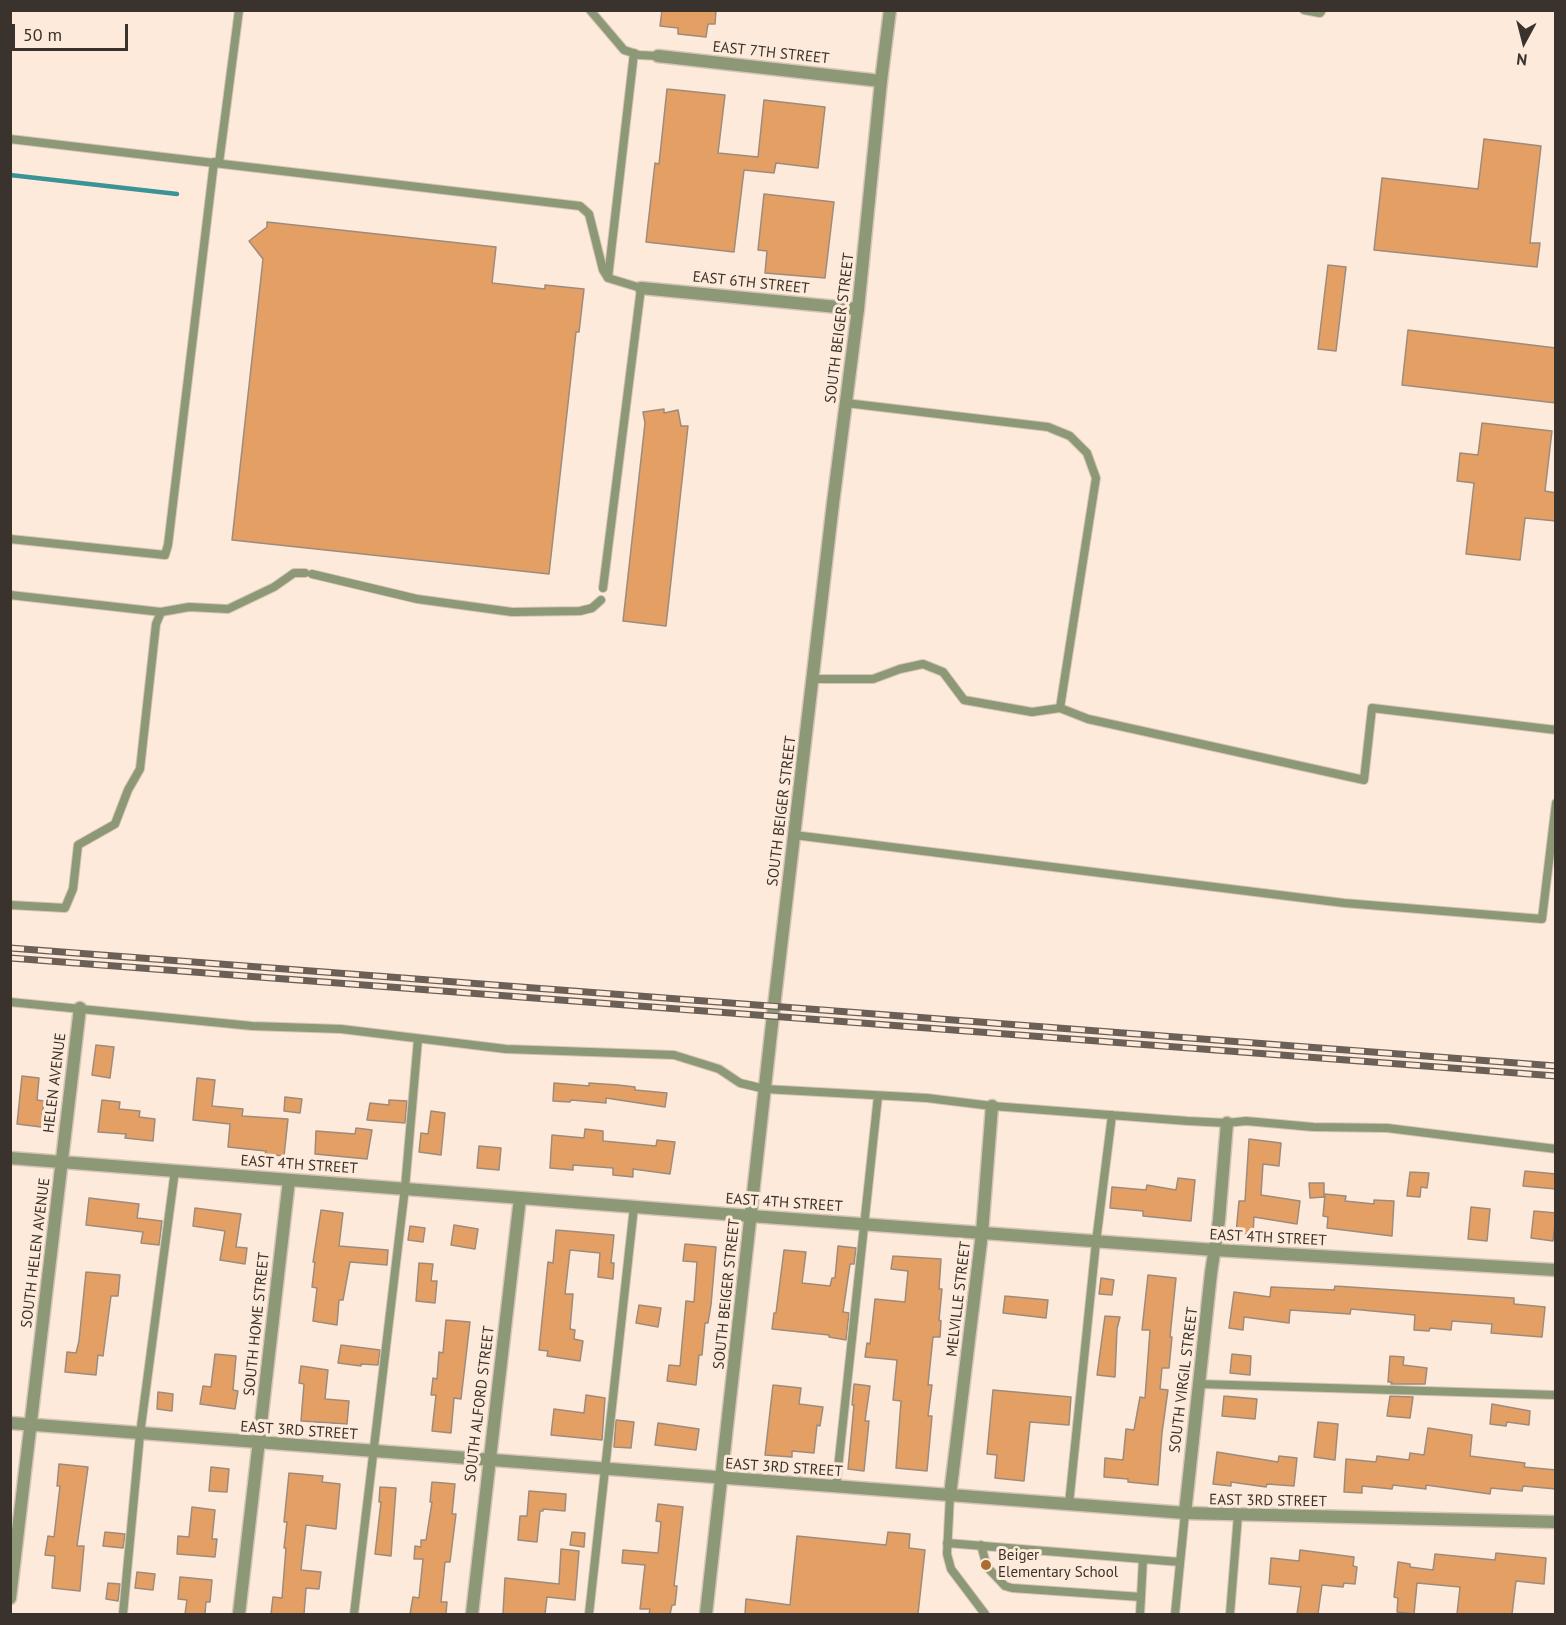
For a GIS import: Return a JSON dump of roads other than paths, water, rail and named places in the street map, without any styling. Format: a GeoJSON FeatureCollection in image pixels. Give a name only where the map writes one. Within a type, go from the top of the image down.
{"type":"FeatureCollection","features":[{"type":"Feature","properties":{"kind":"street","name":"SOUTH BEIGER STREET"},"geometry":{"type":"LineString","coordinates":[[706,1614],[812,679],[858,309],[890,10]]}},
{"type":"Feature","properties":{"kind":"street","name":"EAST 7TH STREET"},"geometry":{"type":"LineString","coordinates":[[658,56],[881,81]]}},
{"type":"Feature","properties":{"kind":"street","name":"EAST 6TH STREET"},"geometry":{"type":"LineString","coordinates":[[641,288],[858,309]]}},
{"type":"Feature","properties":{"kind":"street","name":"HELEN AVENUE"},"geometry":{"type":"LineString","coordinates":[[61,1162],[80,1008]]}},
{"type":"Feature","properties":{"kind":"street","name":"MELVILLE STREET"},"geometry":{"type":"LineString","coordinates":[[950,1496],[982,1233],[992,1106]]}},
{"type":"Feature","properties":{"kind":"street","name":"SOUTH VIRGIL STREET"},"geometry":{"type":"LineString","coordinates":[[1185,1513],[1227,1123]]}},
{"type":"Feature","properties":{"kind":"street","name":"EAST 4TH STREET"},"geometry":{"type":"LineString","coordinates":[[10,1158],[1096,1242],[1556,1270]]}},
{"type":"Feature","properties":{"kind":"street","name":"SOUTH HELEN AVENUE"},"geometry":{"type":"LineString","coordinates":[[10,1598],[61,1162]]}},
{"type":"Feature","properties":{"kind":"street","name":"SOUTH HOME STREET"},"geometry":{"type":"LineString","coordinates":[[239,1614],[289,1180]]}},
{"type":"Feature","properties":{"kind":"street","name":"SOUTH ALFORD STREET"},"geometry":{"type":"LineString","coordinates":[[472,1614],[520,1198]]}},
{"type":"Feature","properties":{"kind":"street","name":"EAST 3RD STREET"},"geometry":{"type":"LineString","coordinates":[[10,1423],[1185,1513],[1556,1522]]}},
{"type":"Feature","properties":{"kind":"lane"},"geometry":{"type":"LineString","coordinates":[[10,539],[165,555],[238,10]]}},
{"type":"Feature","properties":{"kind":"lane"},"geometry":{"type":"LineString","coordinates":[[590,10],[624,50],[658,56]]}},
{"type":"Feature","properties":{"kind":"lane"},"geometry":{"type":"LineString","coordinates":[[1304,10],[1320,13],[1322,10]]}},
{"type":"Feature","properties":{"kind":"lane"},"geometry":{"type":"LineString","coordinates":[[608,278],[634,53]]}},
{"type":"Feature","properties":{"kind":"lane"},"geometry":{"type":"LineString","coordinates":[[10,139],[580,206],[590,214],[603,270],[608,278],[641,288],[603,588]]}},
{"type":"Feature","properties":{"kind":"lane"},"geometry":{"type":"LineString","coordinates":[[846,403],[1048,427],[1070,436],[1087,453],[1096,478],[1060,708]]}},
{"type":"Feature","properties":{"kind":"lane"},"geometry":{"type":"LineString","coordinates":[[10,595],[161,612],[189,607],[228,609],[274,587],[294,573],[309,574],[417,599],[512,612],[580,611],[592,608],[601,600]]}},
{"type":"Feature","properties":{"kind":"lane"},"geometry":{"type":"LineString","coordinates":[[10,905],[65,908],[73,889],[78,845],[115,824],[128,790],[140,769],[156,624],[161,612]]}},
{"type":"Feature","properties":{"kind":"lane"},"geometry":{"type":"LineString","coordinates":[[812,679],[873,680],[900,669],[923,664],[943,672],[964,700],[1032,712],[1060,708],[1088,719],[1364,780],[1372,708],[1556,730]]}},
{"type":"Feature","properties":{"kind":"lane"},"geometry":{"type":"LineString","coordinates":[[794,835],[1344,903],[1542,919],[1556,803]]}},
{"type":"Feature","properties":{"kind":"lane"},"geometry":{"type":"LineString","coordinates":[[10,1002],[252,1026],[340,1029],[506,1049],[675,1055],[719,1069],[740,1083],[765,1089],[927,1098],[992,1106],[1227,1123],[1246,1121],[1313,1127],[1387,1128],[1556,1149]]}},
{"type":"Feature","properties":{"kind":"lane"},"geometry":{"type":"LineString","coordinates":[[354,1614],[405,1188],[418,1039]]}},
{"type":"Feature","properties":{"kind":"lane"},"geometry":{"type":"LineString","coordinates":[[836,1487],[878,1096]]}},
{"type":"Feature","properties":{"kind":"lane"},"geometry":{"type":"LineString","coordinates":[[1069,1504],[1096,1242],[1112,1114]]}},
{"type":"Feature","properties":{"kind":"lane"},"geometry":{"type":"LineString","coordinates":[[123,1614],[140,1434],[175,1170]]}},
{"type":"Feature","properties":{"kind":"lane"},"geometry":{"type":"LineString","coordinates":[[589,1614],[634,1207]]}},
{"type":"Feature","properties":{"kind":"lane"},"geometry":{"type":"LineString","coordinates":[[1199,1384],[1556,1395]]}},
{"type":"Feature","properties":{"kind":"lane"},"geometry":{"type":"LineString","coordinates":[[950,1496],[946,1554],[951,1569],[985,1614]]}},
{"type":"Feature","properties":{"kind":"lane"},"geometry":{"type":"LineString","coordinates":[[1175,1614],[1185,1513]]}},
{"type":"Feature","properties":{"kind":"lane"},"geometry":{"type":"LineString","coordinates":[[1230,1614],[1238,1515]]}},
{"type":"Feature","properties":{"kind":"lane"},"geometry":{"type":"LineString","coordinates":[[947,1543],[1180,1562]]}},
{"type":"Feature","properties":{"kind":"lane"},"geometry":{"type":"LineString","coordinates":[[981,1545],[987,1567],[1005,1586],[1141,1597]]}},
{"type":"Feature","properties":{"kind":"lane"},"geometry":{"type":"LineString","coordinates":[[1140,1614],[1143,1559]]}},
{"type":"Feature","properties":{"kind":"waterway"},"geometry":{"type":"LineString","coordinates":[[10,175],[177,194]]}},
{"type":"Feature","properties":{"kind":"railway"},"geometry":{"type":"LineString","coordinates":[[10,948],[1556,1066]]}},
{"type":"Feature","properties":{"kind":"railway"},"geometry":{"type":"LineString","coordinates":[[10,958],[1556,1076]]}},
{"type":"Feature","properties":{"kind":"place","name":"Beiger Elementary School"},"geometry":{"type":"Point","coordinates":[986,1565]}}]}
